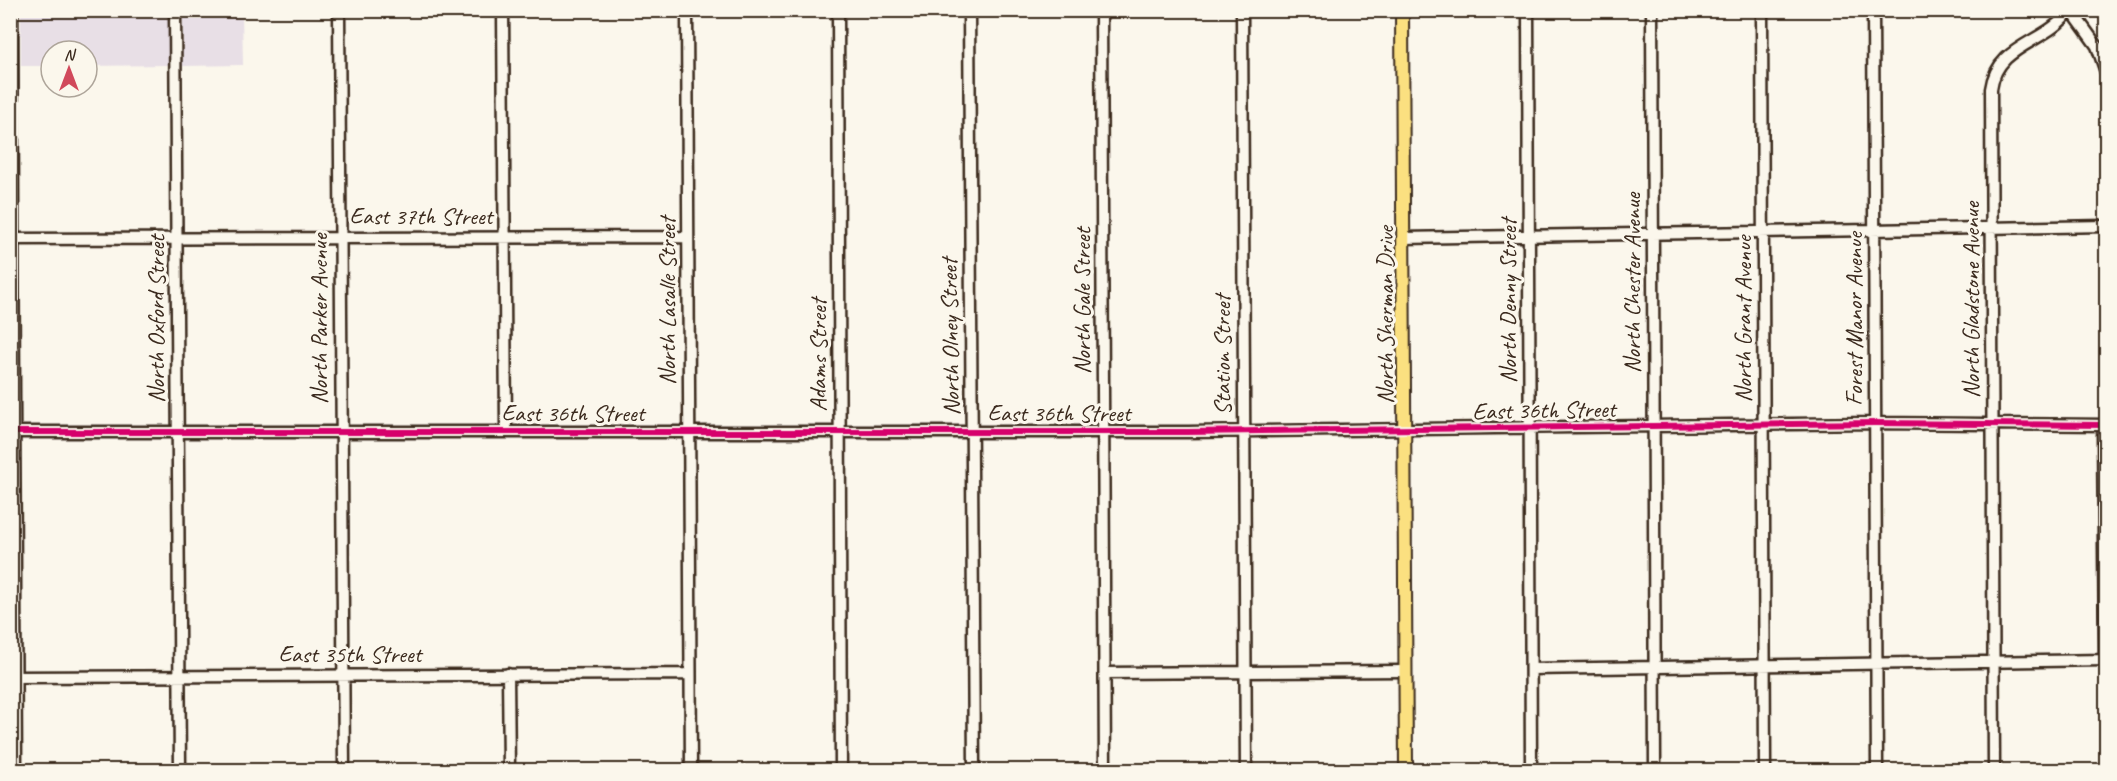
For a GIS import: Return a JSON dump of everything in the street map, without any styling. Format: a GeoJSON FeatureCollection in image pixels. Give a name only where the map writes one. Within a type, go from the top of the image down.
{"type":"FeatureCollection","features":[{"type":"Feature","properties":{"kind":"main road","name":"North Sherman Drive"},"geometry":{"type":"LineString","coordinates":[[1402,10],[1406,771]]}},
{"type":"Feature","properties":{"kind":"street"},"geometry":{"type":"LineString","coordinates":[[12,10],[13,678],[16,771]]}},
{"type":"Feature","properties":{"kind":"street","name":"North Oxford Street"},"geometry":{"type":"LineString","coordinates":[[175,10],[180,771]]}},
{"type":"Feature","properties":{"kind":"street","name":"North Parker Avenue"},"geometry":{"type":"LineString","coordinates":[[339,10],[344,771]]}},
{"type":"Feature","properties":{"kind":"street"},"geometry":{"type":"LineString","coordinates":[[503,10],[506,431]]}},
{"type":"Feature","properties":{"kind":"street","name":"North Lasalle Street"},"geometry":{"type":"LineString","coordinates":[[687,10],[691,771]]}},
{"type":"Feature","properties":{"kind":"street","name":"Adams Street"},"geometry":{"type":"LineString","coordinates":[[838,10],[841,771]]}},
{"type":"Feature","properties":{"kind":"street","name":"North Olney Street"},"geometry":{"type":"LineString","coordinates":[[969,10],[974,771]]}},
{"type":"Feature","properties":{"kind":"street","name":"North Gale Street"},"geometry":{"type":"LineString","coordinates":[[1101,10],[1105,771]]}},
{"type":"Feature","properties":{"kind":"street","name":"Station Street"},"geometry":{"type":"LineString","coordinates":[[1242,10],[1246,771]]}},
{"type":"Feature","properties":{"kind":"street","name":"North Denny Street"},"geometry":{"type":"LineString","coordinates":[[1528,10],[1531,771]]}},
{"type":"Feature","properties":{"kind":"street","name":"North Chester Avenue"},"geometry":{"type":"LineString","coordinates":[[1652,10],[1655,771]]}},
{"type":"Feature","properties":{"kind":"street","name":"North Grant Avenue"},"geometry":{"type":"LineString","coordinates":[[1762,10],[1765,771]]}},
{"type":"Feature","properties":{"kind":"street","name":"Forest Manor Avenue"},"geometry":{"type":"LineString","coordinates":[[1873,10],[1877,771]]}},
{"type":"Feature","properties":{"kind":"street"},"geometry":{"type":"LineString","coordinates":[[2070,10],[2097,46],[2106,72]]}},
{"type":"Feature","properties":{"kind":"street","name":"North Gladstone Avenue"},"geometry":{"type":"LineString","coordinates":[[1994,771],[1991,92],[1994,75],[2010,52],[2051,30],[2070,10]]}},
{"type":"Feature","properties":{"kind":"street"},"geometry":{"type":"LineString","coordinates":[[1403,238],[1764,230],[2106,226]]}},
{"type":"Feature","properties":{"kind":"street","name":"East 37th Street"},"geometry":{"type":"LineString","coordinates":[[12,239],[687,237]]}},
{"type":"Feature","properties":{"kind":"street","name":"East 36th Street"},"geometry":{"type":"LineString","coordinates":[[12,432],[1404,431],[1875,423],[1993,426],[2106,425]]}},
{"type":"Feature","properties":{"kind":"street"},"geometry":{"type":"LineString","coordinates":[[1531,669],[2106,660],[2103,435],[2106,425]]}},
{"type":"Feature","properties":{"kind":"street"},"geometry":{"type":"LineString","coordinates":[[1105,673],[1405,671]]}},
{"type":"Feature","properties":{"kind":"street"},"geometry":{"type":"LineString","coordinates":[[508,674],[509,771]]}},
{"type":"Feature","properties":{"kind":"street","name":"East 35th Street"},"geometry":{"type":"LineString","coordinates":[[13,678],[690,674]]}},
{"type":"Feature","properties":{"kind":"shaded area"},"geometry":{"type":"Polygon","coordinates":[[[21,11],[168,11],[168,65],[99,66],[99,39],[39,39],[39,66],[21,66],[21,11]]]}},
{"type":"Feature","properties":{"kind":"shaded area"},"geometry":{"type":"Polygon","coordinates":[[[183,11],[242,11],[243,65],[183,66],[183,11]]]}},
{"type":"Feature","properties":{"kind":"cycle path"},"geometry":{"type":"LineString","coordinates":[[10,432],[1188,432],[1875,423],[2106,425]]}}]}
